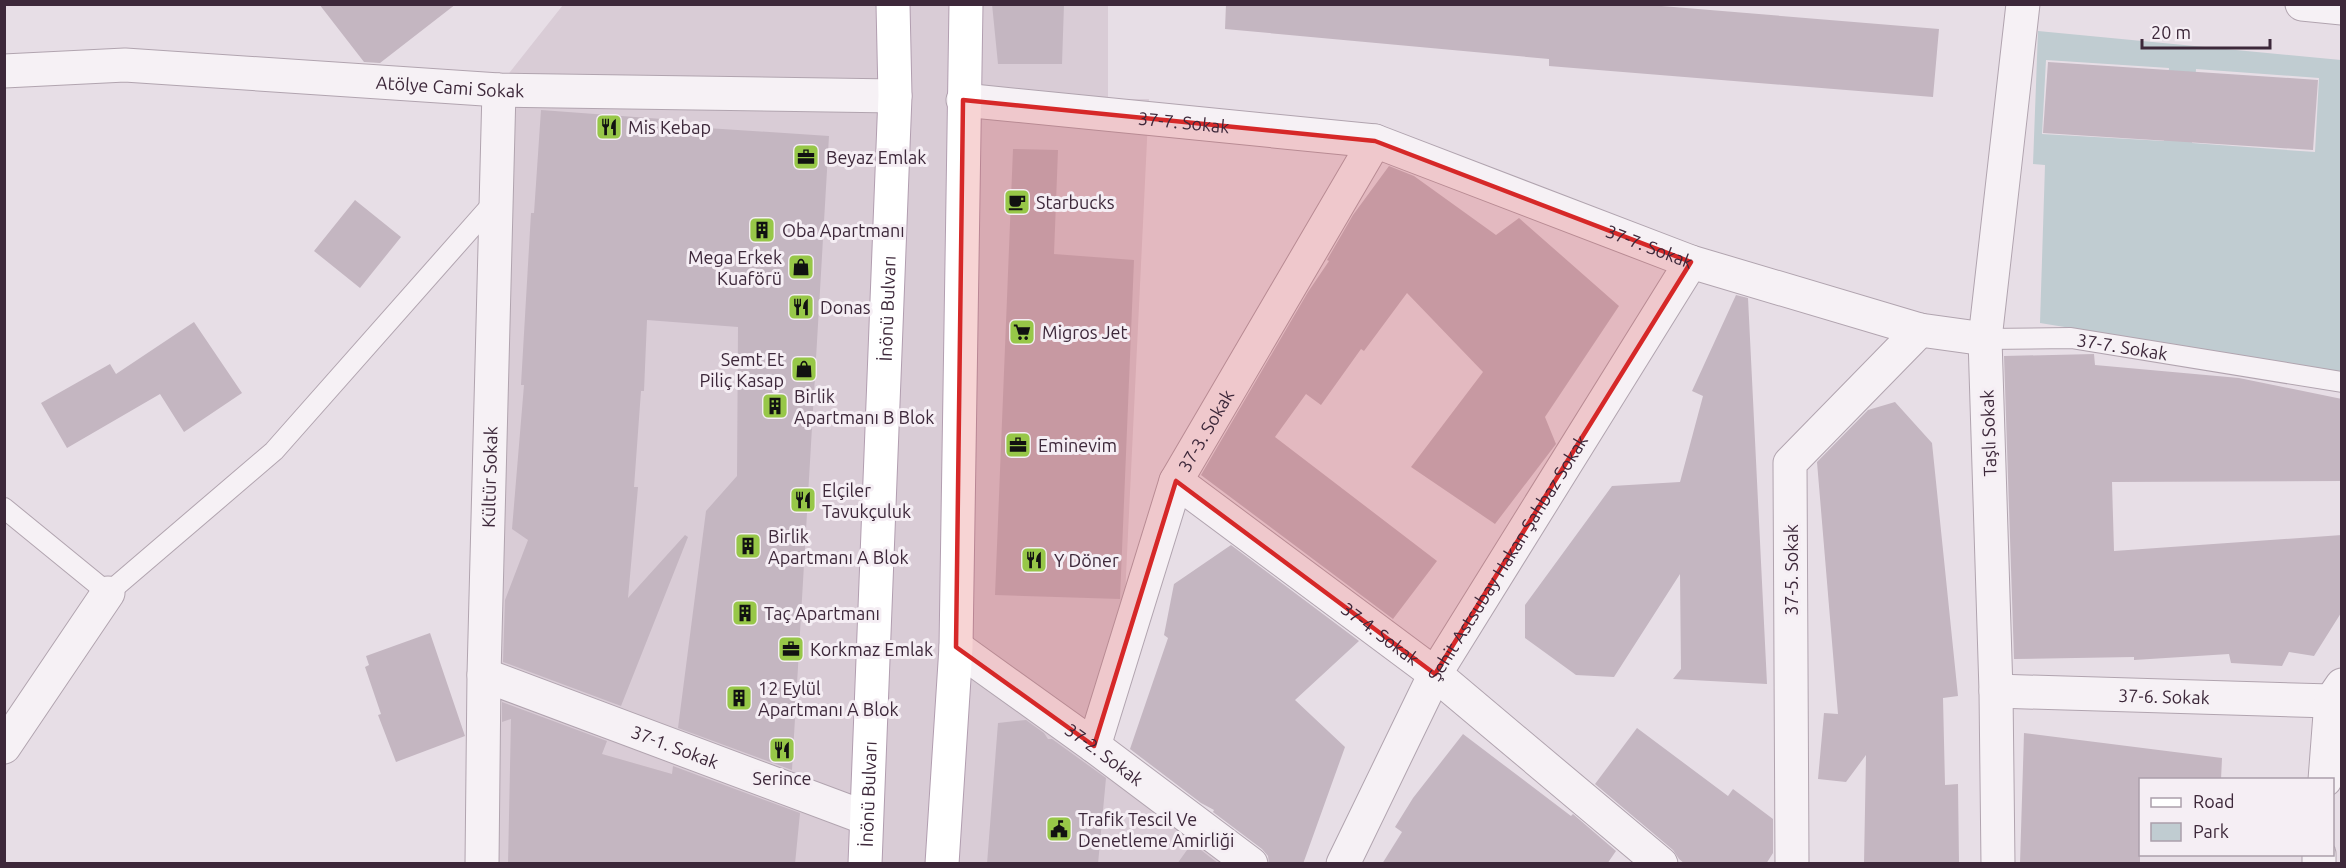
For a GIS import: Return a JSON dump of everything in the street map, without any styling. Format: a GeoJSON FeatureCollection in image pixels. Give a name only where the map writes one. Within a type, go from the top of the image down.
{"type":"FeatureCollection","features":[{"type":"Feature","properties":{"kind":"main road","name":"İnönü Bulvarı"},"geometry":{"type":"LineString","coordinates":[[865,864],[896,96],[893,4]]}},
{"type":"Feature","properties":{"kind":"main road"},"geometry":{"type":"LineString","coordinates":[[942,864],[956,647],[966,4]]}},
{"type":"Feature","properties":{"kind":"street","name":"Taşlı Sokak"},"geometry":{"type":"LineString","coordinates":[[1998,864],[1996,691],[1985,339],[2023,4]]}},
{"type":"Feature","properties":{"kind":"street"},"geometry":{"type":"LineString","coordinates":[[2302,4],[2342,8]]}},
{"type":"Feature","properties":{"kind":"street","name":"Atölye Cami Sokak"},"geometry":{"type":"LineString","coordinates":[[4,71],[124,65],[499,90],[896,96]]}},
{"type":"Feature","properties":{"kind":"street","name":"Kültür Sokak"},"geometry":{"type":"LineString","coordinates":[[482,864],[484,675],[499,90]]}},
{"type":"Feature","properties":{"kind":"street","name":"37-7. Sokak"},"geometry":{"type":"LineString","coordinates":[[963,100],[1375,141],[1691,262],[1920,330],[1985,339]]}},
{"type":"Feature","properties":{"kind":"street","name":"37-3. Sokak"},"geometry":{"type":"LineString","coordinates":[[1094,746],[1176,481],[1375,141]]}},
{"type":"Feature","properties":{"kind":"street","name":"Şehit Astsubay Hakan Şahbaz Sokak"},"geometry":{"type":"LineString","coordinates":[[1343,864],[1435,674],[1691,262]]}},
{"type":"Feature","properties":{"kind":"street","name":"37-5. Sokak"},"geometry":{"type":"LineString","coordinates":[[1792,864],[1790,463],[1920,330]]}},
{"type":"Feature","properties":{"kind":"street","name":"37-4. Sokak"},"geometry":{"type":"LineString","coordinates":[[1176,481],[1435,674],[1661,864]]}},
{"type":"Feature","properties":{"kind":"street"},"geometry":{"type":"LineString","coordinates":[[4,747],[108,593]]}},
{"type":"Feature","properties":{"kind":"street","name":"37-2. Sokak"},"geometry":{"type":"LineString","coordinates":[[956,647],[1094,746],[1251,864]]}},
{"type":"Feature","properties":{"kind":"street","name":"37-1. Sokak"},"geometry":{"type":"LineString","coordinates":[[484,675],[866,818]]}},
{"type":"Feature","properties":{"kind":"street","name":"37-6. Sokak"},"geometry":{"type":"LineString","coordinates":[[1996,691],[2336,693]]}},
{"type":"Feature","properties":{"kind":"street"},"geometry":{"type":"LineString","coordinates":[[2325,778],[2336,693]]}},
{"type":"Feature","properties":{"kind":"lane"},"geometry":{"type":"LineString","coordinates":[[4,508],[108,593],[274,451],[496,200]]}},
{"type":"Feature","properties":{"kind":"lane","name":"37-7. Sokak"},"geometry":{"type":"LineString","coordinates":[[1985,339],[2071,338],[2342,382]]}},
{"type":"Feature","properties":{"kind":"highlighted area"},"geometry":{"type":"Polygon","coordinates":[[[963,100],[1375,141],[1691,262],[1435,674],[1176,481],[1094,746],[956,647],[963,100]]]}},
{"type":"Feature","properties":{"kind":"shaded area"},"geometry":{"type":"Polygon","coordinates":[[[563,5],[1108,5],[1108,99],[1149,99],[1125,596],[1091,742],[1251,863],[490,864],[498,87],[563,5]]]}},
{"type":"Feature","properties":{"kind":"green space"},"geometry":{"type":"Polygon","coordinates":[[[2038,31],[2341,60],[2341,372],[2040,323],[2045,165],[2033,164],[2038,31]],[[2046,60],[2042,134],[2164,141],[2169,68],[2046,60]],[[2196,69],[2192,143],[2315,152],[2319,78],[2196,69]]]}},
{"type":"Feature","properties":{"kind":"building"},"geometry":{"type":"Polygon","coordinates":[[[319,4],[456,4],[380,63],[364,62],[319,4]]]}},
{"type":"Feature","properties":{"kind":"building"},"geometry":{"type":"Polygon","coordinates":[[[992,4],[1064,4],[1062,64],[998,64],[992,4]]]}},
{"type":"Feature","properties":{"kind":"building"},"geometry":{"type":"Polygon","coordinates":[[[1226,4],[1637,4],[1939,29],[1933,97],[1549,66],[1549,59],[1225,29],[1226,4]]]}},
{"type":"Feature","properties":{"kind":"building"},"geometry":{"type":"Polygon","coordinates":[[[2048,62],[2318,80],[2313,150],[2043,133],[2048,62]]]}},
{"type":"Feature","properties":{"kind":"building"},"geometry":{"type":"Polygon","coordinates":[[[541,110],[662,119],[661,125],[829,136],[792,770],[678,728],[706,511],[737,476],[738,327],[647,320],[644,391],[641,391],[634,487],[638,487],[628,598],[685,535],[688,537],[621,706],[503,662],[505,600],[528,540],[512,529],[524,385],[521,385],[531,213],[534,213],[541,110]]]}},
{"type":"Feature","properties":{"kind":"building"},"geometry":{"type":"Polygon","coordinates":[[[1013,149],[1058,150],[1054,254],[1134,260],[1120,599],[995,595],[1013,149]]]}},
{"type":"Feature","properties":{"kind":"building"},"geometry":{"type":"Polygon","coordinates":[[[1389,166],[1414,176],[1496,235],[1519,218],[1619,306],[1545,417],[1556,444],[1495,524],[1411,467],[1483,372],[1407,293],[1364,351],[1361,349],[1321,405],[1306,394],[1275,437],[1437,561],[1393,619],[1201,475],[1308,292],[1329,261],[1327,260],[1353,215],[1389,166]]]}},
{"type":"Feature","properties":{"kind":"building"},"geometry":{"type":"Polygon","coordinates":[[[355,200],[401,237],[360,288],[314,251],[355,200]]]}},
{"type":"Feature","properties":{"kind":"building"},"geometry":{"type":"Polygon","coordinates":[[[1736,295],[1748,298],[1767,684],[1673,679],[1681,669],[1680,574],[1614,677],[1576,675],[1525,638],[1525,605],[1612,486],[1680,482],[1703,396],[1692,391],[1736,295]]]}},
{"type":"Feature","properties":{"kind":"building"},"geometry":{"type":"Polygon","coordinates":[[[194,322],[242,393],[184,432],[160,394],[67,448],[41,403],[110,364],[116,374],[194,322]]]}},
{"type":"Feature","properties":{"kind":"building"},"geometry":{"type":"Polygon","coordinates":[[[2094,354],[2095,365],[2239,378],[2342,399],[2342,481],[2112,482],[2114,551],[2342,535],[2341,613],[2314,656],[2289,652],[2282,666],[2231,663],[2229,654],[2134,660],[2134,657],[2014,659],[2004,356],[2094,354]]]}},
{"type":"Feature","properties":{"kind":"building"},"geometry":{"type":"Polygon","coordinates":[[[1895,402],[1932,443],[1958,696],[1943,698],[1945,785],[1958,784],[1959,864],[1864,864],[1866,755],[1846,782],[1818,779],[1824,713],[1838,714],[1817,462],[1868,410],[1895,402]]]}},
{"type":"Feature","properties":{"kind":"building"},"geometry":{"type":"Polygon","coordinates":[[[1231,545],[1359,641],[1295,700],[1345,747],[1303,864],[1269,864],[1268,856],[1262,849],[1213,812],[1214,810],[1201,803],[1130,749],[1168,638],[1164,635],[1174,584],[1231,545]]]}},
{"type":"Feature","properties":{"kind":"building"},"geometry":{"type":"Polygon","coordinates":[[[430,633],[465,736],[396,762],[378,715],[381,714],[365,667],[369,665],[366,656],[430,633]]]}},
{"type":"Feature","properties":{"kind":"building"},"geometry":{"type":"Polygon","coordinates":[[[502,702],[607,741],[602,754],[672,774],[673,766],[800,813],[795,864],[508,864],[511,719],[502,722],[502,702]]]}},
{"type":"Feature","properties":{"kind":"building"},"geometry":{"type":"Polygon","coordinates":[[[1026,720],[1044,733],[1048,739],[1052,739],[1106,778],[1098,864],[987,864],[998,723],[1026,720]]]}},
{"type":"Feature","properties":{"kind":"building"},"geometry":{"type":"Polygon","coordinates":[[[1637,728],[1728,796],[1733,789],[1773,819],[1773,853],[1766,864],[1685,864],[1673,850],[1595,784],[1637,728]]]}},
{"type":"Feature","properties":{"kind":"building"},"geometry":{"type":"Polygon","coordinates":[[[2024,733],[2222,758],[2221,778],[2139,778],[2140,864],[2020,864],[2024,733]]]}},
{"type":"Feature","properties":{"kind":"building"},"geometry":{"type":"Polygon","coordinates":[[[1463,734],[1571,816],[1573,814],[1616,851],[1607,864],[1382,864],[1402,832],[1395,827],[1413,798],[1463,734]]]}},
{"type":"Feature","properties":{"kind":"building"},"geometry":{"type":"Polygon","coordinates":[[[1192,843],[1219,864],[1177,864],[1192,843]]]}},
{"type":"Feature","properties":{"kind":"place","name":"Mis Kebap"},"geometry":{"type":"Point","coordinates":[609,127]}},
{"type":"Feature","properties":{"kind":"place","name":"Beyaz Emlak"},"geometry":{"type":"Point","coordinates":[806,157]}},
{"type":"Feature","properties":{"kind":"place","name":"Starbucks"},"geometry":{"type":"Point","coordinates":[1017,202]}},
{"type":"Feature","properties":{"kind":"place","name":"Oba Apartmanı"},"geometry":{"type":"Point","coordinates":[762,230]}},
{"type":"Feature","properties":{"kind":"place","name":"Mega Erkek Kuaförü"},"geometry":{"type":"Point","coordinates":[801,267]}},
{"type":"Feature","properties":{"kind":"place","name":"Donas"},"geometry":{"type":"Point","coordinates":[801,307]}},
{"type":"Feature","properties":{"kind":"place","name":"Migros Jet"},"geometry":{"type":"Point","coordinates":[1022,332]}},
{"type":"Feature","properties":{"kind":"place","name":"Semt Et Piliç Kasap"},"geometry":{"type":"Point","coordinates":[804,369]}},
{"type":"Feature","properties":{"kind":"place","name":"Birlik Apartmanı B Blok"},"geometry":{"type":"Point","coordinates":[775,406]}},
{"type":"Feature","properties":{"kind":"place","name":"Eminevim"},"geometry":{"type":"Point","coordinates":[1018,445]}},
{"type":"Feature","properties":{"kind":"place","name":"Elçiler Tavukçuluk"},"geometry":{"type":"Point","coordinates":[803,500]}},
{"type":"Feature","properties":{"kind":"place","name":"Birlik Apartmanı A Blok"},"geometry":{"type":"Point","coordinates":[748,546]}},
{"type":"Feature","properties":{"kind":"place","name":"Y Döner"},"geometry":{"type":"Point","coordinates":[1034,560]}},
{"type":"Feature","properties":{"kind":"place","name":"Taç Apartmanı"},"geometry":{"type":"Point","coordinates":[745,613]}},
{"type":"Feature","properties":{"kind":"place","name":"Korkmaz Emlak"},"geometry":{"type":"Point","coordinates":[791,649]}},
{"type":"Feature","properties":{"kind":"place","name":"12 Eylül Apartmanı A Blok"},"geometry":{"type":"Point","coordinates":[739,698]}},
{"type":"Feature","properties":{"kind":"place","name":"Serince"},"geometry":{"type":"Point","coordinates":[782,750]}},
{"type":"Feature","properties":{"kind":"place","name":"Trafik Tescil Ve Denetleme Amirliği"},"geometry":{"type":"Point","coordinates":[1059,829]}}]}
